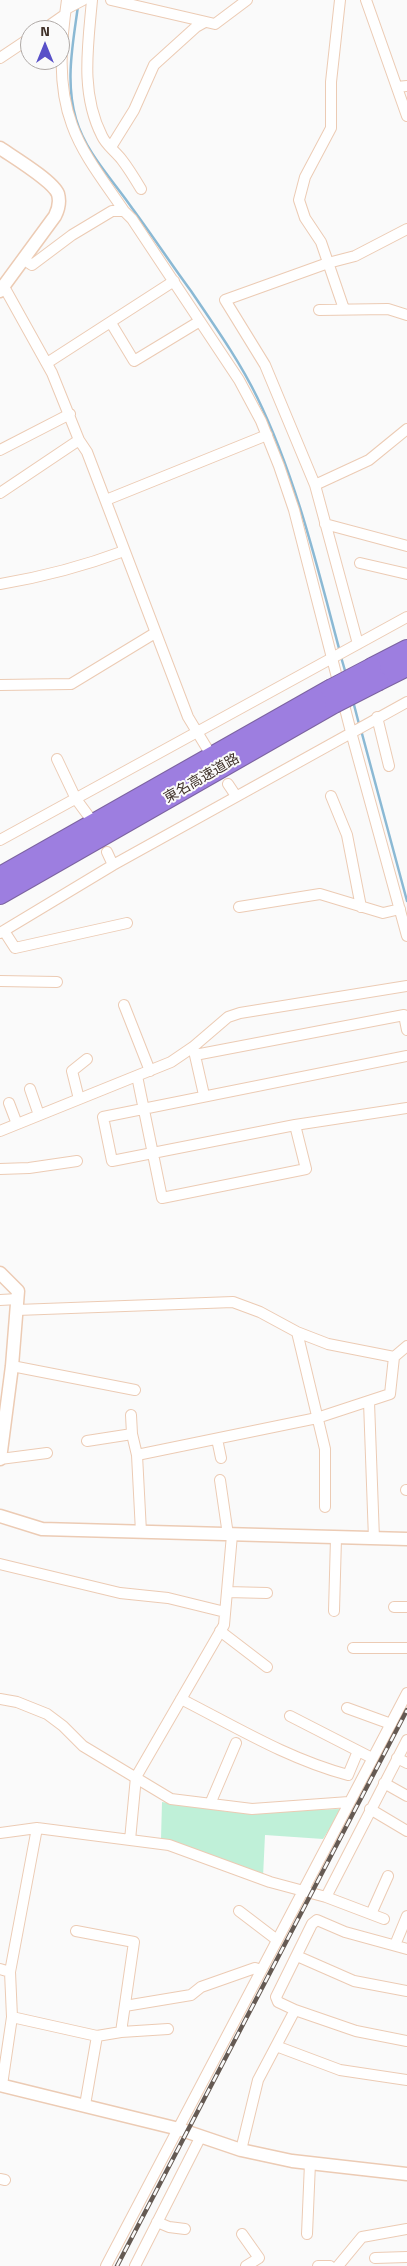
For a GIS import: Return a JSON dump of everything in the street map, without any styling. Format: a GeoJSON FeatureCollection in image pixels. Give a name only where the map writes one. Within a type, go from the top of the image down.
{"type":"FeatureCollection","features":[{"type":"Feature","properties":{"kind":"highway","name":"東名高速道路"},"geometry":{"type":"LineString","coordinates":[[0,876],[375,674],[407,649]]}},
{"type":"Feature","properties":{"kind":"highway","name":"東名高速道路"},"geometry":{"type":"LineString","coordinates":[[375,674],[407,667]]}},
{"type":"Feature","properties":{"kind":"highway","name":"東名高速道路"},"geometry":{"type":"LineString","coordinates":[[0,895],[332,697]]}},
{"type":"Feature","properties":{"kind":"street"},"geometry":{"type":"LineString","coordinates":[[52,20],[65,8],[84,0]]}},
{"type":"Feature","properties":{"kind":"street"},"geometry":{"type":"LineString","coordinates":[[92,0],[87,66],[88,93],[96,124],[103,138],[141,188]]}},
{"type":"Feature","properties":{"kind":"street"},"geometry":{"type":"LineString","coordinates":[[111,0],[214,24],[247,0]]}},
{"type":"Feature","properties":{"kind":"street"},"geometry":{"type":"LineString","coordinates":[[340,0],[331,82],[331,128],[305,177],[299,200],[305,218],[321,242],[344,310]]}},
{"type":"Feature","properties":{"kind":"street"},"geometry":{"type":"LineString","coordinates":[[366,0],[402,86],[407,116]]}},
{"type":"Feature","properties":{"kind":"street"},"geometry":{"type":"LineString","coordinates":[[65,8],[62,84],[72,126],[81,145],[124,211],[132,219],[239,380],[267,435],[294,510],[351,732],[407,936]]}},
{"type":"Feature","properties":{"kind":"street"},"geometry":{"type":"LineString","coordinates":[[111,147],[134,110],[154,65],[196,27],[205,22]]}},
{"type":"Feature","properties":{"kind":"street"},"geometry":{"type":"LineString","coordinates":[[0,58],[20,45]]}},
{"type":"Feature","properties":{"kind":"street"},"geometry":{"type":"LineString","coordinates":[[0,148],[53,186],[58,195],[58,208],[55,216],[2,288],[47,364],[87,452],[155,633],[196,732],[208,750]]}},
{"type":"Feature","properties":{"kind":"street"},"geometry":{"type":"LineString","coordinates":[[23,259],[32,265],[72,235],[112,211],[124,211]]}},
{"type":"Feature","properties":{"kind":"street"},"geometry":{"type":"LineString","coordinates":[[358,644],[315,485],[265,365],[225,300],[328,263],[355,256],[407,229]]}},
{"type":"Feature","properties":{"kind":"street"},"geometry":{"type":"LineString","coordinates":[[47,364],[174,281]]}},
{"type":"Feature","properties":{"kind":"street"},"geometry":{"type":"LineString","coordinates":[[319,310],[388,309],[407,315]]}},
{"type":"Feature","properties":{"kind":"street"},"geometry":{"type":"LineString","coordinates":[[111,323],[134,361],[200,321]]}},
{"type":"Feature","properties":{"kind":"street"},"geometry":{"type":"LineString","coordinates":[[0,450],[70,414]]}},
{"type":"Feature","properties":{"kind":"street"},"geometry":{"type":"LineString","coordinates":[[315,485],[369,460],[407,429]]}},
{"type":"Feature","properties":{"kind":"street"},"geometry":{"type":"LineString","coordinates":[[106,500],[267,435]]}},
{"type":"Feature","properties":{"kind":"street"},"geometry":{"type":"LineString","coordinates":[[0,493],[80,440]]}},
{"type":"Feature","properties":{"kind":"street"},"geometry":{"type":"LineString","coordinates":[[325,524],[407,546]]}},
{"type":"Feature","properties":{"kind":"street"},"geometry":{"type":"LineString","coordinates":[[0,584],[94,562],[124,551]]}},
{"type":"Feature","properties":{"kind":"street"},"geometry":{"type":"LineString","coordinates":[[360,563],[407,574]]}},
{"type":"Feature","properties":{"kind":"street"},"geometry":{"type":"LineString","coordinates":[[0,840],[407,617]]}},
{"type":"Feature","properties":{"kind":"street"},"geometry":{"type":"LineString","coordinates":[[0,685],[71,684],[155,633]]}},
{"type":"Feature","properties":{"kind":"street"},"geometry":{"type":"LineString","coordinates":[[127,923],[15,948],[2,932],[113,865],[407,702]]}},
{"type":"Feature","properties":{"kind":"street"},"geometry":{"type":"LineString","coordinates":[[377,718],[389,766]]}},
{"type":"Feature","properties":{"kind":"street"},"geometry":{"type":"LineString","coordinates":[[57,759],[76,799],[90,818]]}},
{"type":"Feature","properties":{"kind":"street"},"geometry":{"type":"LineString","coordinates":[[228,784],[236,796]]}},
{"type":"Feature","properties":{"kind":"street"},"geometry":{"type":"LineString","coordinates":[[331,796],[347,835],[361,906]]}},
{"type":"Feature","properties":{"kind":"street"},"geometry":{"type":"LineString","coordinates":[[107,852],[113,865]]}},
{"type":"Feature","properties":{"kind":"street"},"geometry":{"type":"LineString","coordinates":[[239,906],[320,894],[383,913],[400,909]]}},
{"type":"Feature","properties":{"kind":"street"},"geometry":{"type":"LineString","coordinates":[[0,981],[57,982]]}},
{"type":"Feature","properties":{"kind":"street"},"geometry":{"type":"LineString","coordinates":[[194,1051],[228,1018],[240,1013],[407,986]]}},
{"type":"Feature","properties":{"kind":"street"},"geometry":{"type":"LineString","coordinates":[[124,1005],[150,1071]]}},
{"type":"Feature","properties":{"kind":"street"},"geometry":{"type":"LineString","coordinates":[[0,1131],[150,1071],[194,1051],[404,1015],[407,1030]]}},
{"type":"Feature","properties":{"kind":"street"},"geometry":{"type":"LineString","coordinates":[[194,1051],[204,1095]]}},
{"type":"Feature","properties":{"kind":"street"},"geometry":{"type":"LineString","coordinates":[[407,1056],[204,1095],[103,1117],[112,1161],[295,1125],[407,1108]]}},
{"type":"Feature","properties":{"kind":"street"},"geometry":{"type":"LineString","coordinates":[[79,1099],[72,1071],[87,1059]]}},
{"type":"Feature","properties":{"kind":"street"},"geometry":{"type":"LineString","coordinates":[[137,1076],[142,1108],[162,1198],[306,1169],[295,1125]]}},
{"type":"Feature","properties":{"kind":"street"},"geometry":{"type":"LineString","coordinates":[[30,1089],[40,1115]]}},
{"type":"Feature","properties":{"kind":"street"},"geometry":{"type":"LineString","coordinates":[[9,1103],[17,1124]]}},
{"type":"Feature","properties":{"kind":"street"},"geometry":{"type":"LineString","coordinates":[[0,1169],[29,1168],[77,1161]]}},
{"type":"Feature","properties":{"kind":"street"},"geometry":{"type":"LineString","coordinates":[[0,1273],[18,1292],[12,1366],[4,1385],[0,1459],[46,1453]]}},
{"type":"Feature","properties":{"kind":"street"},"geometry":{"type":"LineString","coordinates":[[0,1300],[18,1305],[233,1302],[260,1312],[297,1332],[328,1344],[394,1357]]}},
{"type":"Feature","properties":{"kind":"street"},"geometry":{"type":"LineString","coordinates":[[297,1332],[325,1449],[325,1508]]}},
{"type":"Feature","properties":{"kind":"street"},"geometry":{"type":"LineString","coordinates":[[137,1454],[317,1418],[390,1394],[394,1357],[407,1346]]}},
{"type":"Feature","properties":{"kind":"street"},"geometry":{"type":"LineString","coordinates":[[12,1366],[135,1390]]}},
{"type":"Feature","properties":{"kind":"street"},"geometry":{"type":"LineString","coordinates":[[369,1402],[374,1538]]}},
{"type":"Feature","properties":{"kind":"street"},"geometry":{"type":"LineString","coordinates":[[131,1415],[132,1434],[137,1454],[142,1532]]}},
{"type":"Feature","properties":{"kind":"street"},"geometry":{"type":"LineString","coordinates":[[87,1441],[132,1434]]}},
{"type":"Feature","properties":{"kind":"street"},"geometry":{"type":"LineString","coordinates":[[217,1439],[221,1458]]}},
{"type":"Feature","properties":{"kind":"street"},"geometry":{"type":"LineString","coordinates":[[130,1840],[136,1777],[224,1625],[230,1535],[220,1480]]}},
{"type":"Feature","properties":{"kind":"street"},"geometry":{"type":"LineString","coordinates":[[0,1516],[42,1529],[407,1539]]}},
{"type":"Feature","properties":{"kind":"street"},"geometry":{"type":"LineString","coordinates":[[334,1611],[336,1538]]}},
{"type":"Feature","properties":{"kind":"street"},"geometry":{"type":"LineString","coordinates":[[0,1564],[120,1593],[168,1598],[225,1612]]}},
{"type":"Feature","properties":{"kind":"street"},"geometry":{"type":"LineString","coordinates":[[227,1592],[267,1593]]}},
{"type":"Feature","properties":{"kind":"street"},"geometry":{"type":"LineString","coordinates":[[394,1607],[407,1607]]}},
{"type":"Feature","properties":{"kind":"street"},"geometry":{"type":"LineString","coordinates":[[220,1631],[267,1667]]}},
{"type":"Feature","properties":{"kind":"street"},"geometry":{"type":"LineString","coordinates":[[353,1648],[407,1648]]}},
{"type":"Feature","properties":{"kind":"street"},"geometry":{"type":"LineString","coordinates":[[106,2266],[407,1693]]}},
{"type":"Feature","properties":{"kind":"street"},"geometry":{"type":"LineString","coordinates":[[0,1699],[17,1702],[47,1714],[83,1746],[171,1799],[252,1808],[349,1802]]}},
{"type":"Feature","properties":{"kind":"street"},"geometry":{"type":"LineString","coordinates":[[181,1699],[292,1757],[319,1767],[348,1775],[358,1751]]}},
{"type":"Feature","properties":{"kind":"street"},"geometry":{"type":"LineString","coordinates":[[347,1708],[391,1724]]}},
{"type":"Feature","properties":{"kind":"street"},"geometry":{"type":"LineString","coordinates":[[290,1716],[372,1758]]}},
{"type":"Feature","properties":{"kind":"street"},"geometry":{"type":"LineString","coordinates":[[326,1897],[384,1783],[402,1761],[407,1740]]}},
{"type":"Feature","properties":{"kind":"street"},"geometry":{"type":"LineString","coordinates":[[210,1804],[236,1743]]}},
{"type":"Feature","properties":{"kind":"street"},"geometry":{"type":"LineString","coordinates":[[384,1783],[407,1796]]}},
{"type":"Feature","properties":{"kind":"street"},"geometry":{"type":"LineString","coordinates":[[370,1809],[407,1831]]}},
{"type":"Feature","properties":{"kind":"street"},"geometry":{"type":"LineString","coordinates":[[37,1828],[5,1971],[12,2017],[1,2085],[179,2129],[241,2150],[310,2162],[407,2174]]}},
{"type":"Feature","properties":{"kind":"street"},"geometry":{"type":"LineString","coordinates":[[0,1833],[37,1828],[169,1845],[270,1882],[326,1897],[384,1919]]}},
{"type":"Feature","properties":{"kind":"street"},"geometry":{"type":"LineString","coordinates":[[371,1914],[388,1876]]}},
{"type":"Feature","properties":{"kind":"street"},"geometry":{"type":"LineString","coordinates":[[239,1910],[277,1940]]}},
{"type":"Feature","properties":{"kind":"street"},"geometry":{"type":"LineString","coordinates":[[395,1945],[407,1916]]}},
{"type":"Feature","properties":{"kind":"street"},"geometry":{"type":"LineString","coordinates":[[407,1949],[345,1932],[317,1920],[312,1924],[276,1998],[278,2002],[295,2010],[356,2031],[407,2042]]}},
{"type":"Feature","properties":{"kind":"street"},"geometry":{"type":"LineString","coordinates":[[76,1931],[134,1942],[121,2032]]}},
{"type":"Feature","properties":{"kind":"street"},"geometry":{"type":"LineString","coordinates":[[297,1956],[354,1981],[407,1992]]}},
{"type":"Feature","properties":{"kind":"street"},"geometry":{"type":"LineString","coordinates":[[125,2006],[191,1995],[201,1987],[255,1968],[261,1970]]}},
{"type":"Feature","properties":{"kind":"street"},"geometry":{"type":"LineString","coordinates":[[241,2150],[258,2080],[295,2010]]}},
{"type":"Feature","properties":{"kind":"street"},"geometry":{"type":"LineString","coordinates":[[12,2017],[97,2036],[121,2032],[168,2029]]}},
{"type":"Feature","properties":{"kind":"street"},"geometry":{"type":"LineString","coordinates":[[85,2105],[97,2036]]}},
{"type":"Feature","properties":{"kind":"street"},"geometry":{"type":"LineString","coordinates":[[276,2046],[340,2070],[407,2080]]}},
{"type":"Feature","properties":{"kind":"street"},"geometry":{"type":"LineString","coordinates":[[135,2266],[201,2136]]}},
{"type":"Feature","properties":{"kind":"street"},"geometry":{"type":"LineString","coordinates":[[307,2234],[310,2162]]}},
{"type":"Feature","properties":{"kind":"street"},"geometry":{"type":"LineString","coordinates":[[157,2222],[184,2230]]}},
{"type":"Feature","properties":{"kind":"street"},"geometry":{"type":"LineString","coordinates":[[338,2266],[362,2237],[407,2230]]}},
{"type":"Feature","properties":{"kind":"street"},"geometry":{"type":"LineString","coordinates":[[242,2234],[259,2258],[246,2266]]}},
{"type":"Feature","properties":{"kind":"street"},"geometry":{"type":"LineString","coordinates":[[375,2258],[407,2257]]}},
{"type":"Feature","properties":{"kind":"street"},"geometry":{"type":"LineString","coordinates":[[318,2266],[330,2266]]}},
{"type":"Feature","properties":{"kind":"green space"},"geometry":{"type":"Polygon","coordinates":[[[162,1802],[230,1812],[342,1809],[323,1839],[265,1835],[263,1877],[233,1864],[161,1839],[162,1802]]]}},
{"type":"Feature","properties":{"kind":"waterway"},"geometry":{"type":"LineString","coordinates":[[78,6],[70,77],[73,105],[80,131],[100,165],[217,330],[257,397],[271,427],[294,490],[340,652]]}},
{"type":"Feature","properties":{"kind":"waterway"},"geometry":{"type":"LineString","coordinates":[[341,657],[346,674]]}},
{"type":"Feature","properties":{"kind":"waterway"},"geometry":{"type":"LineString","coordinates":[[353,701],[359,724]]}},
{"type":"Feature","properties":{"kind":"waterway"},"geometry":{"type":"LineString","coordinates":[[361,730],[407,901]]}},
{"type":"Feature","properties":{"kind":"railway"},"geometry":{"type":"LineString","coordinates":[[117,2266],[407,1710]]}}]}
